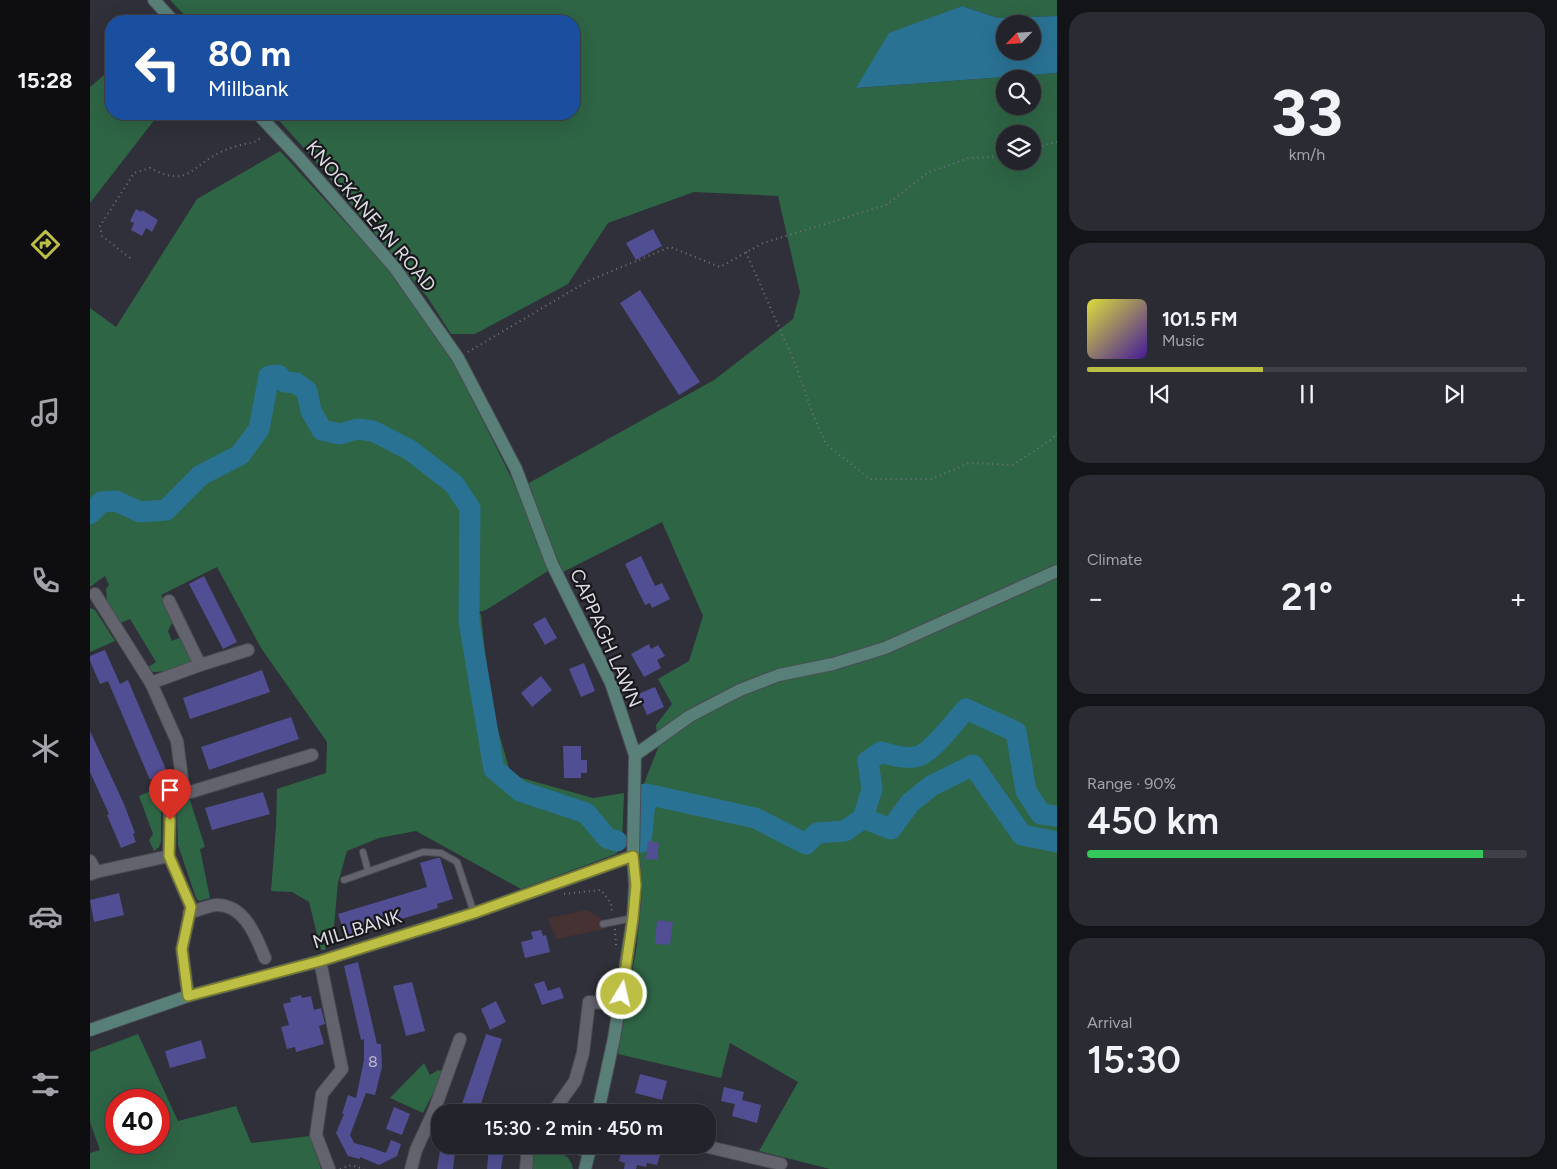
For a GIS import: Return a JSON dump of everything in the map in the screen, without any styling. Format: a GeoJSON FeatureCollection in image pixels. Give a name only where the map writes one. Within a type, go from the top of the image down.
{"type":"FeatureCollection","features":[{"type":"Feature","properties":{"kind":"street"},"geometry":{"type":"LineString","coordinates":[[154,0],[168,15]]}},
{"type":"Feature","properties":{"kind":"street","name":"KNOCKANEAN ROAD"},"geometry":{"type":"LineString","coordinates":[[264,120],[395,268],[458,358],[516,470],[552,564]]}},
{"type":"Feature","properties":{"kind":"street","name":"CAPPAGH LAWN"},"geometry":{"type":"LineString","coordinates":[[552,564],[611,683],[635,755],[633,856],[636,885],[633,918],[614,1038],[600,1104]]}},
{"type":"Feature","properties":{"kind":"street"},"geometry":{"type":"LineString","coordinates":[[635,755],[690,716],[740,690],[779,675],[833,664],[885,648],[1057,571]]}},
{"type":"Feature","properties":{"kind":"street"},"geometry":{"type":"LineString","coordinates":[[95,594],[150,683],[177,741],[184,794]]}},
{"type":"Feature","properties":{"kind":"street"},"geometry":{"type":"LineString","coordinates":[[169,601],[200,665]]}},
{"type":"Feature","properties":{"kind":"street"},"geometry":{"type":"LineString","coordinates":[[150,683],[248,650]]}},
{"type":"Feature","properties":{"kind":"street"},"geometry":{"type":"LineString","coordinates":[[188,996],[182,949],[191,907],[169,856],[170,802],[184,794],[312,755]]}},
{"type":"Feature","properties":{"kind":"street"},"geometry":{"type":"LineString","coordinates":[[92,869],[169,856]]}},
{"type":"Feature","properties":{"kind":"street","name":"MILLBANK"},"geometry":{"type":"LineString","coordinates":[[90,1030],[188,996],[320,961],[474,913],[633,856]]}},
{"type":"Feature","properties":{"kind":"street"},"geometry":{"type":"LineString","coordinates":[[190,912],[214,905],[227,906],[238,911],[257,938],[265,958]]}},
{"type":"Feature","properties":{"kind":"street"},"geometry":{"type":"LineString","coordinates":[[320,961],[342,1069],[322,1094],[317,1127],[316,1135],[329,1169]]}},
{"type":"Feature","properties":{"kind":"street"},"geometry":{"type":"LineString","coordinates":[[558,1104],[574,1081],[583,1053],[589,1002],[603,1004]]}},
{"type":"Feature","properties":{"kind":"street"},"geometry":{"type":"LineString","coordinates":[[440,1104],[460,1039]]}},
{"type":"Feature","properties":{"kind":"street"},"geometry":{"type":"LineString","coordinates":[[411,1169],[416,1150],[431,1124]]}},
{"type":"Feature","properties":{"kind":"street"},"geometry":{"type":"LineString","coordinates":[[716,1149],[781,1164]]}},
{"type":"Feature","properties":{"kind":"street"},"geometry":{"type":"LineString","coordinates":[[526,1169],[527,1154]]}},
{"type":"Feature","properties":{"kind":"street"},"geometry":{"type":"LineString","coordinates":[[585,1169],[589,1154]]}},
{"type":"Feature","properties":{"kind":"lane"},"geometry":{"type":"LineString","coordinates":[[363,852],[368,871]]}},
{"type":"Feature","properties":{"kind":"lane"},"geometry":{"type":"LineString","coordinates":[[344,880],[423,852],[441,853],[456,862],[474,913]]}},
{"type":"Feature","properties":{"kind":"lane"},"geometry":{"type":"LineString","coordinates":[[603,924],[633,918]]}},
{"type":"Feature","properties":{"kind":"path"},"geometry":{"type":"LineString","coordinates":[[130,258],[102,236],[100,226],[134,173],[150,168],[166,176],[183,177],[223,151],[257,141],[273,130]]}},
{"type":"Feature","properties":{"kind":"path"},"geometry":{"type":"LineString","coordinates":[[1041,146],[1057,142]]}},
{"type":"Feature","properties":{"kind":"path"},"geometry":{"type":"LineString","coordinates":[[458,358],[588,281],[670,247],[720,267],[763,243],[886,205],[929,172],[969,158],[996,156]]}},
{"type":"Feature","properties":{"kind":"path"},"geometry":{"type":"LineString","coordinates":[[746,252],[797,368],[812,412],[826,444],[870,479],[932,479],[969,463],[1013,465],[1052,439],[1057,433]]}},
{"type":"Feature","properties":{"kind":"path"},"geometry":{"type":"LineString","coordinates":[[340,1169],[351,1165],[364,1169]]}},
{"type":"Feature","properties":{"kind":"shaded area"},"geometry":{"type":"Polygon","coordinates":[[[587,910],[601,918],[605,929],[556,939],[548,918],[587,910]]]}},
{"type":"Feature","properties":{"kind":"green space"},"geometry":{"type":"Polygon","coordinates":[[[170,0],[1057,0],[1057,16],[996,15],[996,17],[962,6],[928,19],[857,88],[996,78],[996,115],[1041,115],[1041,74],[1057,73],[1057,1169],[830,1169],[759,1151],[798,1082],[730,1043],[721,1078],[618,1054],[637,944],[642,890],[636,838],[643,786],[658,748],[656,725],[672,704],[658,679],[689,661],[703,616],[662,522],[563,572],[543,525],[529,483],[714,380],[793,319],[800,292],[778,196],[694,192],[608,223],[568,284],[475,334],[451,334],[428,298],[312,157],[278,120],[580,120],[580,15],[184,15],[170,0]]]}},
{"type":"Feature","properties":{"kind":"green space"},"geometry":{"type":"Polygon","coordinates":[[[105,74],[105,120],[154,120],[90,203],[90,87],[105,74]]]}},
{"type":"Feature","properties":{"kind":"green space"},"geometry":{"type":"Polygon","coordinates":[[[280,151],[393,274],[453,361],[515,485],[548,571],[486,610],[465,616],[481,614],[490,702],[511,775],[593,798],[624,793],[622,846],[616,854],[521,889],[416,831],[379,838],[347,851],[338,883],[334,926],[325,950],[321,950],[309,902],[292,892],[271,891],[277,789],[326,773],[327,742],[261,648],[217,567],[161,595],[174,619],[168,631],[172,641],[179,638],[192,655],[190,662],[168,671],[153,672],[148,667],[156,662],[130,619],[121,623],[107,601],[106,589],[109,585],[105,576],[90,587],[90,308],[116,327],[197,199],[280,151]]]}},
{"type":"Feature","properties":{"kind":"green space"},"geometry":{"type":"Polygon","coordinates":[[[90,608],[95,610],[115,641],[90,652],[90,608]]]}},
{"type":"Feature","properties":{"kind":"green space"},"geometry":{"type":"Polygon","coordinates":[[[174,781],[161,797],[161,842],[154,851],[149,840],[153,834],[139,796],[174,781]]]}},
{"type":"Feature","properties":{"kind":"green space"},"geometry":{"type":"Polygon","coordinates":[[[190,800],[205,847],[200,849],[210,898],[199,901],[196,898],[178,845],[177,811],[182,804],[190,800]]]}},
{"type":"Feature","properties":{"kind":"green space"},"geometry":{"type":"Polygon","coordinates":[[[138,1034],[163,1089],[105,1089],[105,1154],[170,1154],[170,1104],[178,1121],[236,1106],[251,1143],[310,1136],[321,1169],[90,1169],[90,1153],[100,1150],[90,1122],[90,1052],[138,1034]]]}},
{"type":"Feature","properties":{"kind":"green space"},"geometry":{"type":"Polygon","coordinates":[[[424,1063],[430,1075],[438,1070],[441,1071],[442,1076],[423,1113],[390,1098],[424,1063]]]}},
{"type":"Feature","properties":{"kind":"green space"},"geometry":{"type":"Polygon","coordinates":[[[532,1154],[562,1154],[569,1159],[573,1169],[531,1169],[532,1154]]]}},
{"type":"Feature","properties":{"kind":"water"},"geometry":{"type":"Polygon","coordinates":[[[962,6],[996,17],[996,60],[1041,60],[1041,17],[1057,16],[1057,73],[1041,74],[1041,70],[996,70],[996,78],[856,88],[889,33],[962,6]]]}},
{"type":"Feature","properties":{"kind":"building"},"geometry":{"type":"Polygon","coordinates":[[[136,209],[141,212],[142,210],[158,220],[152,232],[146,228],[142,236],[131,230],[134,223],[130,221],[136,209]]]}},
{"type":"Feature","properties":{"kind":"building"},"geometry":{"type":"Polygon","coordinates":[[[653,229],[662,246],[636,260],[626,243],[653,229]]]}},
{"type":"Feature","properties":{"kind":"building"},"geometry":{"type":"Polygon","coordinates":[[[640,290],[700,382],[679,395],[620,303],[640,290]]]}},
{"type":"Feature","properties":{"kind":"building"},"geometry":{"type":"Polygon","coordinates":[[[641,556],[655,586],[662,583],[670,599],[652,608],[650,603],[645,605],[625,564],[641,556]]]}},
{"type":"Feature","properties":{"kind":"building"},"geometry":{"type":"Polygon","coordinates":[[[204,576],[237,642],[223,649],[189,584],[204,576]]]}},
{"type":"Feature","properties":{"kind":"building"},"geometry":{"type":"Polygon","coordinates":[[[545,617],[557,638],[545,645],[533,624],[545,617]]]}},
{"type":"Feature","properties":{"kind":"building"},"geometry":{"type":"Polygon","coordinates":[[[649,644],[651,649],[658,645],[665,656],[657,660],[661,668],[644,677],[631,654],[649,644]]]}},
{"type":"Feature","properties":{"kind":"building"},"geometry":{"type":"Polygon","coordinates":[[[105,650],[120,684],[128,680],[167,772],[150,780],[108,681],[100,684],[90,661],[90,656],[105,650]]]}},
{"type":"Feature","properties":{"kind":"building"},"geometry":{"type":"Polygon","coordinates":[[[584,663],[595,691],[581,697],[569,669],[584,663]]]}},
{"type":"Feature","properties":{"kind":"building"},"geometry":{"type":"Polygon","coordinates":[[[262,670],[270,692],[190,719],[183,698],[262,670]]]}},
{"type":"Feature","properties":{"kind":"building"},"geometry":{"type":"Polygon","coordinates":[[[541,676],[552,690],[532,707],[521,693],[541,676]]]}},
{"type":"Feature","properties":{"kind":"building"},"geometry":{"type":"Polygon","coordinates":[[[655,687],[664,707],[647,715],[638,694],[655,687]]]}},
{"type":"Feature","properties":{"kind":"building"},"geometry":{"type":"Polygon","coordinates":[[[291,717],[299,739],[209,770],[201,747],[291,717]]]}},
{"type":"Feature","properties":{"kind":"building"},"geometry":{"type":"Polygon","coordinates":[[[90,731],[124,804],[135,833],[133,834],[136,842],[121,848],[107,815],[109,814],[90,772],[90,731]]]}},
{"type":"Feature","properties":{"kind":"building"},"geometry":{"type":"Polygon","coordinates":[[[563,746],[581,746],[581,760],[587,760],[587,773],[581,773],[581,778],[564,778],[563,746]]]}},
{"type":"Feature","properties":{"kind":"building"},"geometry":{"type":"Polygon","coordinates":[[[263,792],[270,814],[212,830],[205,808],[263,792]]]}},
{"type":"Feature","properties":{"kind":"building"},"geometry":{"type":"Polygon","coordinates":[[[648,841],[659,843],[657,860],[646,859],[648,841]]]}},
{"type":"Feature","properties":{"kind":"building"},"geometry":{"type":"Polygon","coordinates":[[[440,858],[453,899],[437,904],[438,908],[345,936],[338,914],[427,887],[420,863],[440,858]]]}},
{"type":"Feature","properties":{"kind":"building"},"geometry":{"type":"Polygon","coordinates":[[[119,893],[124,915],[94,922],[90,900],[119,893]]]}},
{"type":"Feature","properties":{"kind":"building"},"geometry":{"type":"Polygon","coordinates":[[[657,920],[673,922],[670,945],[655,944],[657,920]]]}},
{"type":"Feature","properties":{"kind":"building"},"geometry":{"type":"Polygon","coordinates":[[[541,930],[543,936],[546,935],[550,952],[525,958],[521,942],[533,939],[531,932],[541,930]]]}},
{"type":"Feature","properties":{"kind":"building"},"geometry":{"type":"Polygon","coordinates":[[[358,962],[377,1044],[381,1044],[382,1067],[375,1095],[366,1093],[350,1135],[354,1143],[386,1153],[391,1140],[401,1144],[397,1156],[379,1165],[360,1157],[360,1159],[348,1156],[336,1133],[344,1114],[342,1114],[348,1095],[356,1098],[364,1060],[364,1039],[361,1040],[344,966],[358,962]]]}},
{"type":"Feature","properties":{"kind":"building"},"geometry":{"type":"Polygon","coordinates":[[[544,981],[548,991],[560,987],[564,998],[542,1005],[534,984],[544,981]]]}},
{"type":"Feature","properties":{"kind":"building"},"geometry":{"type":"Polygon","coordinates":[[[412,982],[425,1031],[406,1036],[393,986],[412,982]]]}},
{"type":"Feature","properties":{"kind":"building"},"geometry":{"type":"Polygon","coordinates":[[[301,995],[302,998],[311,996],[314,1010],[321,1008],[325,1024],[319,1026],[324,1044],[296,1052],[295,1047],[287,1049],[281,1027],[289,1025],[283,1004],[291,1002],[290,998],[301,995]]]}},
{"type":"Feature","properties":{"kind":"building"},"geometry":{"type":"Polygon","coordinates":[[[496,1001],[506,1022],[490,1030],[481,1009],[496,1001]]]}},
{"type":"Feature","properties":{"kind":"building"},"geometry":{"type":"Polygon","coordinates":[[[486,1034],[502,1039],[481,1104],[462,1104],[486,1034]]]}},
{"type":"Feature","properties":{"kind":"building"},"geometry":{"type":"Polygon","coordinates":[[[201,1040],[206,1058],[170,1068],[165,1051],[201,1040]]]}},
{"type":"Feature","properties":{"kind":"building"},"geometry":{"type":"Polygon","coordinates":[[[640,1074],[667,1081],[662,1100],[635,1093],[640,1074]]]}},
{"type":"Feature","properties":{"kind":"building"},"geometry":{"type":"Polygon","coordinates":[[[724,1087],[744,1092],[742,1100],[761,1105],[757,1123],[732,1116],[735,1104],[721,1101],[724,1087]]]}},
{"type":"Feature","properties":{"kind":"building"},"geometry":{"type":"Polygon","coordinates":[[[394,1107],[410,1114],[402,1135],[386,1129],[394,1107]]]}},
{"type":"Feature","properties":{"kind":"building"},"geometry":{"type":"Polygon","coordinates":[[[440,1154],[455,1154],[453,1169],[437,1169],[440,1154]]]}},
{"type":"Feature","properties":{"kind":"building"},"geometry":{"type":"Polygon","coordinates":[[[488,1154],[504,1154],[501,1169],[487,1169],[488,1154]]]}},
{"type":"Feature","properties":{"kind":"building"},"geometry":{"type":"Polygon","coordinates":[[[620,1154],[660,1155],[657,1165],[647,1163],[646,1167],[637,1165],[636,1169],[624,1169],[625,1163],[619,1161],[620,1154]]]}},
{"type":"Feature","properties":{"kind":"waterway"},"geometry":{"type":"LineString","coordinates":[[90,514],[101,502],[116,501],[140,512],[166,510],[201,475],[240,455],[259,429],[269,376],[278,375],[285,382],[296,383],[307,391],[311,411],[322,430],[340,434],[357,429],[373,431],[410,450],[454,484],[470,508],[469,621],[494,769],[520,791],[586,813],[607,838],[617,841]]}},
{"type":"Feature","properties":{"kind":"waterway"},"geometry":{"type":"LineString","coordinates":[[641,842],[646,794],[755,818],[806,844],[817,833],[845,831],[863,818],[872,789],[868,761],[881,752],[900,757],[919,756],[930,749],[966,709],[1016,732],[1026,791],[1041,814],[1057,816]]}},
{"type":"Feature","properties":{"kind":"waterway"},"geometry":{"type":"LineString","coordinates":[[863,818],[891,829],[910,803],[931,786],[973,765],[1022,835],[1057,842]]}},
{"type":"Feature","properties":{"kind":"route"},"geometry":{"type":"LineString","coordinates":[[170,820],[169,856],[191,907],[182,949],[188,996],[320,961],[474,913],[633,856],[636,885],[622,994]]}}]}
